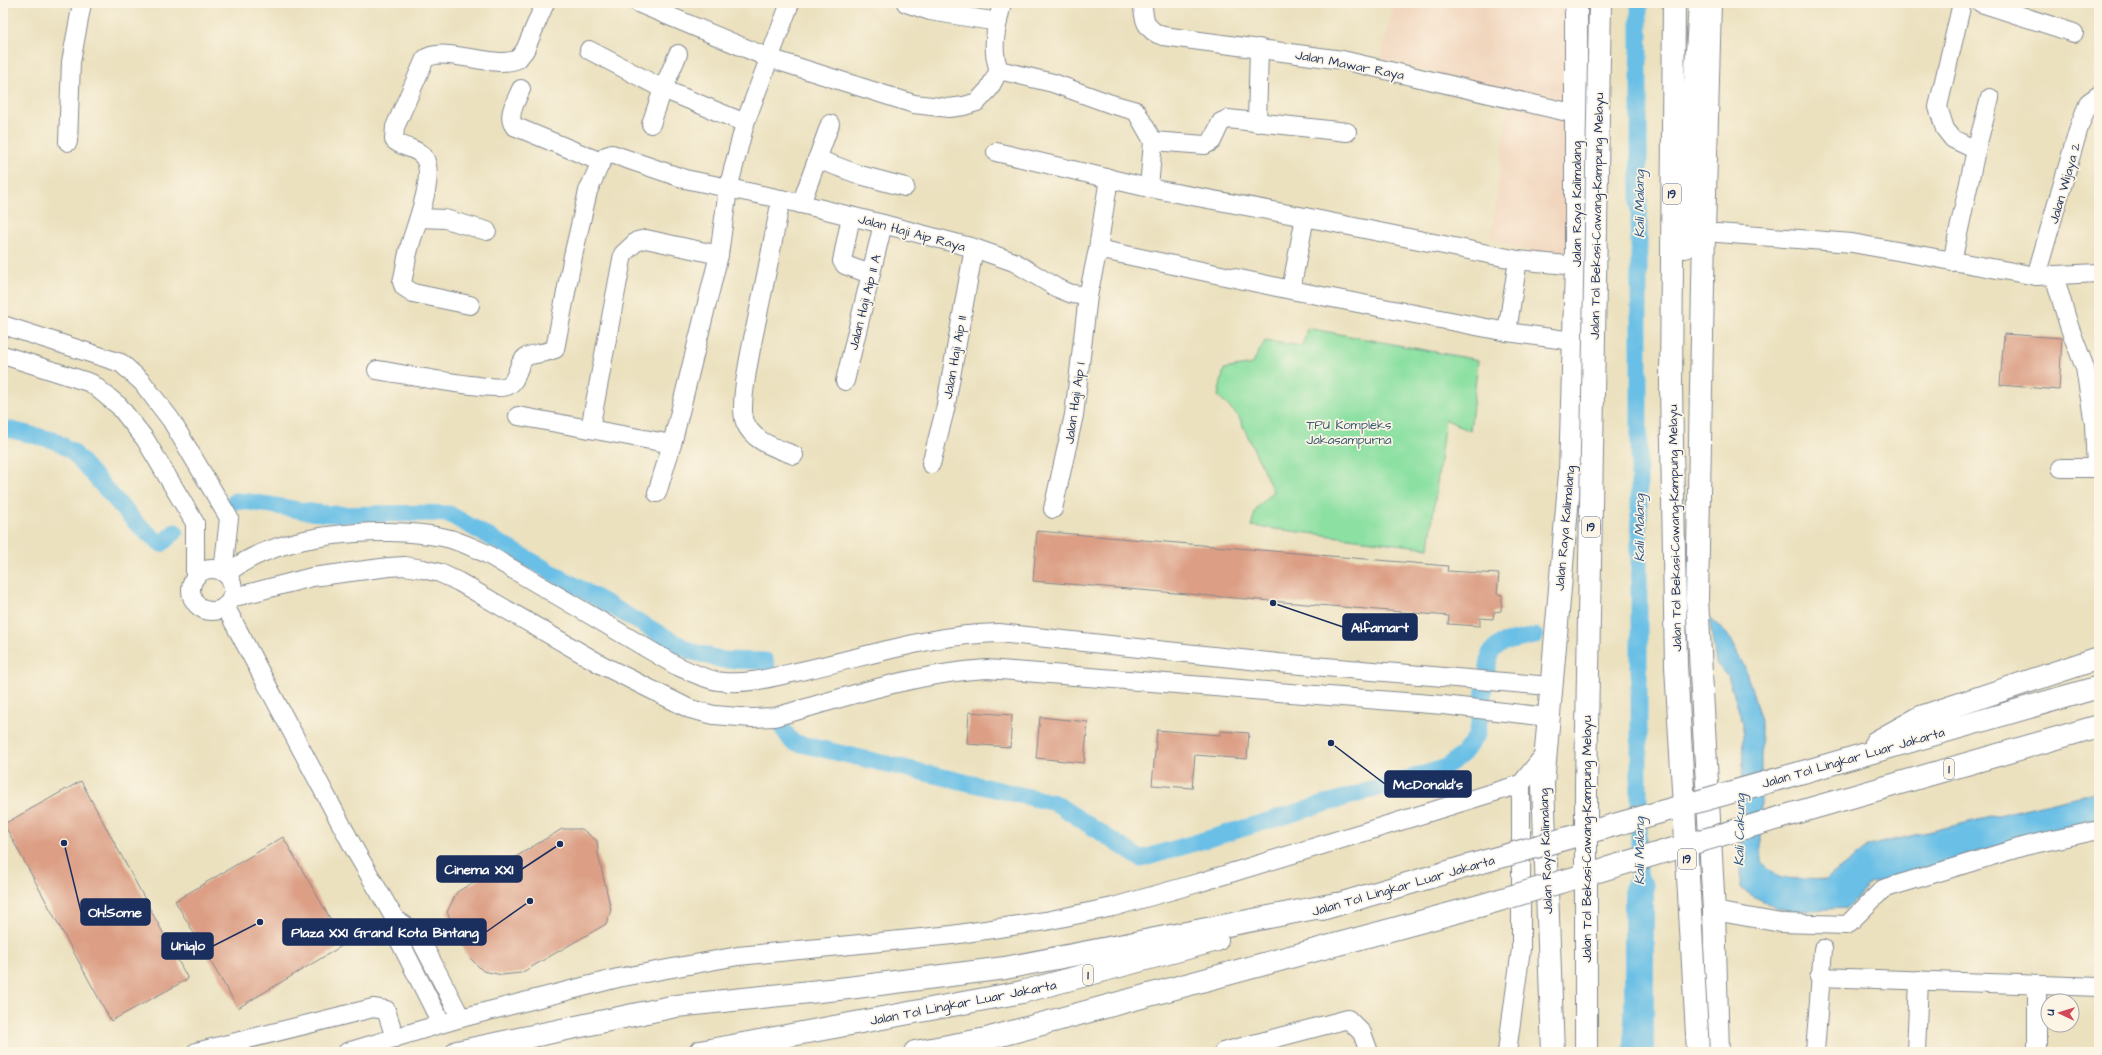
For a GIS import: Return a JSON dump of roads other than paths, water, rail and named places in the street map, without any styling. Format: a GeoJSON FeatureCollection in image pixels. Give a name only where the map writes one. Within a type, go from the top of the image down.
{"type":"FeatureCollection","features":[{"type":"Feature","properties":{"kind":"main road","name":"Jalan Raya Kalimalang"},"geometry":{"type":"LineString","coordinates":[[1553,1052],[1543,810],[1550,686],[1570,473],[1576,266],[1576,3]]}},
{"type":"Feature","properties":{"kind":"main road","name":"Jalan Tol Bekasi–Cawang–Kampung Melayu"},"geometry":{"type":"LineString","coordinates":[[1586,1052],[1586,785],[1600,3]]}},
{"type":"Feature","properties":{"kind":"main road","name":"Jalan Tol Bekasi–Cawang–Kampung Melayu"},"geometry":{"type":"LineString","coordinates":[[1674,3],[1671,386],[1676,666],[1698,1052]]}},
{"type":"Feature","properties":{"kind":"main road"},"geometry":{"type":"LineString","coordinates":[[1671,386],[1688,213],[1700,3]]}},
{"type":"Feature","properties":{"kind":"main road"},"geometry":{"type":"LineString","coordinates":[[1710,3],[1697,599],[1714,911],[1718,1052]]}},
{"type":"Feature","properties":{"kind":"main road"},"geometry":{"type":"LineString","coordinates":[[1838,762],[1921,717],[2099,658]]}},
{"type":"Feature","properties":{"kind":"main road","name":"Jalan Tol Lingkar Luar Jakarta"},"geometry":{"type":"LineString","coordinates":[[700,1052],[1022,992],[1198,946],[1468,866],[2099,687]]}},
{"type":"Feature","properties":{"kind":"main road","name":"1"},"geometry":{"type":"LineString","coordinates":[[915,1052],[986,1039],[1479,906],[2099,726]]}},
{"type":"Feature","properties":{"kind":"main road"},"geometry":{"type":"LineString","coordinates":[[457,1052],[676,1006],[848,988],[1005,968],[1336,904]]}},
{"type":"Feature","properties":{"kind":"main road"},"geometry":{"type":"LineString","coordinates":[[951,1052],[986,1039]]}},
{"type":"Feature","properties":{"kind":"street"},"geometry":{"type":"LineString","coordinates":[[68,142],[71,62],[82,3]]}},
{"type":"Feature","properties":{"kind":"street"},"geometry":{"type":"LineString","coordinates":[[470,305],[413,293],[404,287],[402,282],[409,248],[419,218],[428,174],[428,163],[416,150],[397,143],[394,140],[394,134],[422,64],[429,56],[444,55],[502,62],[518,59],[525,50],[545,3]]}},
{"type":"Feature","properties":{"kind":"street"},"geometry":{"type":"LineString","coordinates":[[638,3],[769,58],[897,100],[935,108],[964,106],[977,102],[989,89],[999,70],[994,51],[1002,3]]}},
{"type":"Feature","properties":{"kind":"street"},"geometry":{"type":"LineString","coordinates":[[657,493],[672,444],[719,255],[728,189],[745,123],[790,3]]}},
{"type":"Feature","properties":{"kind":"street"},"geometry":{"type":"LineString","coordinates":[[906,3],[930,11],[998,22]]}},
{"type":"Feature","properties":{"kind":"street","name":"Jalan Mawar Raya"},"geometry":{"type":"LineString","coordinates":[[1143,3],[1146,23],[1156,34],[1342,60],[1576,114]]}},
{"type":"Feature","properties":{"kind":"street"},"geometry":{"type":"LineString","coordinates":[[1962,3],[1938,107],[1945,129],[1954,140],[1976,150]]}},
{"type":"Feature","properties":{"kind":"street"},"geometry":{"type":"LineString","coordinates":[[1981,3],[2074,33]]}},
{"type":"Feature","properties":{"kind":"street"},"geometry":{"type":"LineString","coordinates":[[1257,123],[1259,48]]}},
{"type":"Feature","properties":{"kind":"street"},"geometry":{"type":"LineString","coordinates":[[589,50],[663,89],[745,123]]}},
{"type":"Feature","properties":{"kind":"street"},"geometry":{"type":"LineString","coordinates":[[651,124],[663,89],[678,54]]}},
{"type":"Feature","properties":{"kind":"street"},"geometry":{"type":"LineString","coordinates":[[999,70],[1053,83],[1111,104],[1136,111],[1153,141],[1149,188]]}},
{"type":"Feature","properties":{"kind":"street"},"geometry":{"type":"LineString","coordinates":[[377,370],[466,384],[506,387],[513,383],[522,360],[528,355],[546,354],[555,349],[573,256],[588,191],[601,162],[514,126],[511,122],[510,116],[521,89]]}},
{"type":"Feature","properties":{"kind":"street","name":"Jalan Wijaya 2"},"geometry":{"type":"LineString","coordinates":[[2036,276],[2064,184],[2080,124],[2089,102],[2099,95]]}},
{"type":"Feature","properties":{"kind":"street"},"geometry":{"type":"LineString","coordinates":[[1952,262],[1976,150],[1990,98]]}},
{"type":"Feature","properties":{"kind":"street"},"geometry":{"type":"LineString","coordinates":[[1153,141],[1205,145],[1212,142],[1221,122],[1224,120],[1347,132]]}},
{"type":"Feature","properties":{"kind":"street"},"geometry":{"type":"LineString","coordinates":[[801,204],[830,124]]}},
{"type":"Feature","properties":{"kind":"street"},"geometry":{"type":"LineString","coordinates":[[996,152],[1149,188],[1305,217],[1518,260],[1576,266]]}},
{"type":"Feature","properties":{"kind":"street","name":"Jalan Haji Aip Raya"},"geometry":{"type":"LineString","coordinates":[[601,162],[609,154],[612,154],[685,180],[781,199],[974,248],[1014,262],[1056,288],[1072,294],[1088,296]]}},
{"type":"Feature","properties":{"kind":"street"},"geometry":{"type":"LineString","coordinates":[[817,159],[860,175],[905,187]]}},
{"type":"Feature","properties":{"kind":"street","name":"Jalan Haji Aip I"},"geometry":{"type":"LineString","coordinates":[[1053,509],[1074,415],[1088,296],[1098,249],[1109,178]]}},
{"type":"Feature","properties":{"kind":"street"},"geometry":{"type":"LineString","coordinates":[[781,199],[749,361],[743,406],[744,421],[750,432],[762,442],[794,455]]}},
{"type":"Feature","properties":{"kind":"street"},"geometry":{"type":"LineString","coordinates":[[851,216],[842,261],[845,265],[870,274]]}},
{"type":"Feature","properties":{"kind":"street"},"geometry":{"type":"LineString","coordinates":[[1291,290],[1305,217]]}},
{"type":"Feature","properties":{"kind":"street"},"geometry":{"type":"LineString","coordinates":[[419,218],[446,219],[487,231]]}},
{"type":"Feature","properties":{"kind":"street","name":"Jalan Haji Aip II A"},"geometry":{"type":"LineString","coordinates":[[845,381],[883,224]]}},
{"type":"Feature","properties":{"kind":"street"},"geometry":{"type":"LineString","coordinates":[[1704,232],[1852,243],[2036,276],[2099,273]]}},
{"type":"Feature","properties":{"kind":"street"},"geometry":{"type":"LineString","coordinates":[[590,429],[624,254],[637,241],[646,239],[719,255]]}},
{"type":"Feature","properties":{"kind":"street","name":"Jalan Haji Aip II"},"geometry":{"type":"LineString","coordinates":[[931,464],[945,410],[974,248]]}},
{"type":"Feature","properties":{"kind":"street"},"geometry":{"type":"LineString","coordinates":[[1098,249],[1291,290],[1507,332],[1573,341]]}},
{"type":"Feature","properties":{"kind":"street"},"geometry":{"type":"LineString","coordinates":[[1507,332],[1518,260]]}},
{"type":"Feature","properties":{"kind":"street"},"geometry":{"type":"LineString","coordinates":[[2054,275],[2069,326],[2085,368],[2094,424],[2098,468],[2061,468]]}},
{"type":"Feature","properties":{"kind":"street"},"geometry":{"type":"LineString","coordinates":[[3,325],[121,363],[142,382],[172,420],[229,518],[224,573]]}},
{"type":"Feature","properties":{"kind":"street"},"geometry":{"type":"LineString","coordinates":[[3,355],[91,383],[119,406],[145,439],[195,523],[195,576],[191,585],[191,596],[196,605],[205,611],[216,611],[228,602],[312,576],[389,566],[405,566],[423,569],[440,573],[459,582],[602,665],[690,709],[714,715],[752,718],[774,717],[948,672],[987,669],[1501,710],[1548,717]]}},
{"type":"Feature","properties":{"kind":"street"},"geometry":{"type":"LineString","coordinates":[[518,416],[672,444]]}},
{"type":"Feature","properties":{"kind":"street"},"geometry":{"type":"LineString","coordinates":[[224,573],[237,564],[291,543],[328,536],[375,531],[442,537],[465,544],[487,554],[675,665],[692,673],[718,681],[762,680],[938,638],[971,633],[992,633],[1072,640],[1278,663],[1550,686]]}},
{"type":"Feature","properties":{"kind":"street"},"geometry":{"type":"LineString","coordinates":[[195,576],[204,570],[214,568],[224,573],[232,585],[228,602],[356,852],[395,919],[399,940],[441,1024]]}},
{"type":"Feature","properties":{"kind":"street"},"geometry":{"type":"LineString","coordinates":[[347,1052],[461,1018],[618,978],[738,956],[952,935],[1046,921],[1113,907],[1198,883],[1521,784],[1545,754]]}},
{"type":"Feature","properties":{"kind":"street"},"geometry":{"type":"LineString","coordinates":[[1507,1052],[1521,949],[1521,784]]}},
{"type":"Feature","properties":{"kind":"street"},"geometry":{"type":"LineString","coordinates":[[1714,911],[1781,923],[1847,925],[1884,889],[2025,846],[2099,830]]}},
{"type":"Feature","properties":{"kind":"street"},"geometry":{"type":"LineString","coordinates":[[395,919],[417,933],[461,1018]]}},
{"type":"Feature","properties":{"kind":"street"},"geometry":{"type":"LineString","coordinates":[[1815,1052],[1822,949]]}},
{"type":"Feature","properties":{"kind":"street"},"geometry":{"type":"LineString","coordinates":[[1819,977],[2037,986],[2099,987]]}},
{"type":"Feature","properties":{"kind":"street"},"geometry":{"type":"LineString","coordinates":[[1916,1052],[1919,980]]}},
{"type":"Feature","properties":{"kind":"street"},"geometry":{"type":"LineString","coordinates":[[2037,986],[2037,1052]]}},
{"type":"Feature","properties":{"kind":"street"},"geometry":{"type":"LineString","coordinates":[[196,1052],[373,1008],[386,1010],[395,1038]]}},
{"type":"Feature","properties":{"kind":"street"},"geometry":{"type":"LineString","coordinates":[[1223,1052],[1254,1048],[1348,1019],[1362,1033],[1369,1052]]}},
{"type":"Feature","properties":{"kind":"water"},"geometry":{"type":"Polygon","coordinates":[[[1709,617],[1727,634],[1745,668],[1761,721],[1761,862],[1781,878],[1825,880],[1869,846],[2099,791],[2099,821],[2015,841],[1870,884],[1852,903],[1845,908],[1795,911],[1777,909],[1741,889],[1743,724],[1728,676],[1716,664],[1709,617]]]}},
{"type":"Feature","properties":{"kind":"waterway","name":"Kali Malang"},"geometry":{"type":"LineString","coordinates":[[1639,3],[1639,888]]}},
{"type":"Feature","properties":{"kind":"waterway"},"geometry":{"type":"LineString","coordinates":[[3,428],[53,440],[72,451],[137,524],[161,544],[175,532]]}},
{"type":"Feature","properties":{"kind":"waterway"},"geometry":{"type":"LineString","coordinates":[[235,501],[259,503],[330,514],[449,514],[690,651],[723,660],[765,661],[768,670]]}},
{"type":"Feature","properties":{"kind":"waterway"},"geometry":{"type":"LineString","coordinates":[[783,729],[792,742],[1055,803],[1141,859],[1444,768],[1463,754],[1477,735],[1490,653],[1501,643],[1535,636]]}},
{"type":"Feature","properties":{"kind":"waterway","name":"Kali Malang"},"geometry":{"type":"LineString","coordinates":[[1639,888],[1639,1052]]}},
{"type":"Feature","properties":{"kind":"place","name":"Alfamart"},"geometry":{"type":"Point","coordinates":[1273,603]}},
{"type":"Feature","properties":{"kind":"place","name":"McDonald's"},"geometry":{"type":"Point","coordinates":[1331,743]}},
{"type":"Feature","properties":{"kind":"place","name":"Oh!Some"},"geometry":{"type":"Point","coordinates":[64,843]}},
{"type":"Feature","properties":{"kind":"place","name":"Cinema XXI"},"geometry":{"type":"Point","coordinates":[560,844]}},
{"type":"Feature","properties":{"kind":"place","name":"Plaza XXI Grand Kota Bintang"},"geometry":{"type":"Point","coordinates":[530,901]}},
{"type":"Feature","properties":{"kind":"place","name":"Uniqlo"},"geometry":{"type":"Point","coordinates":[260,922]}},
{"type":"Feature","properties":{"kind":"park label","name":"TPU Kompleks Jakasampurna"},"geometry":{"type":"Point","coordinates":[1349,432]}},
{"type":"Feature","properties":{"kind":"water label","name":"Kali Cakung"},"geometry":{"type":"Point","coordinates":[1739,830]}}]}
